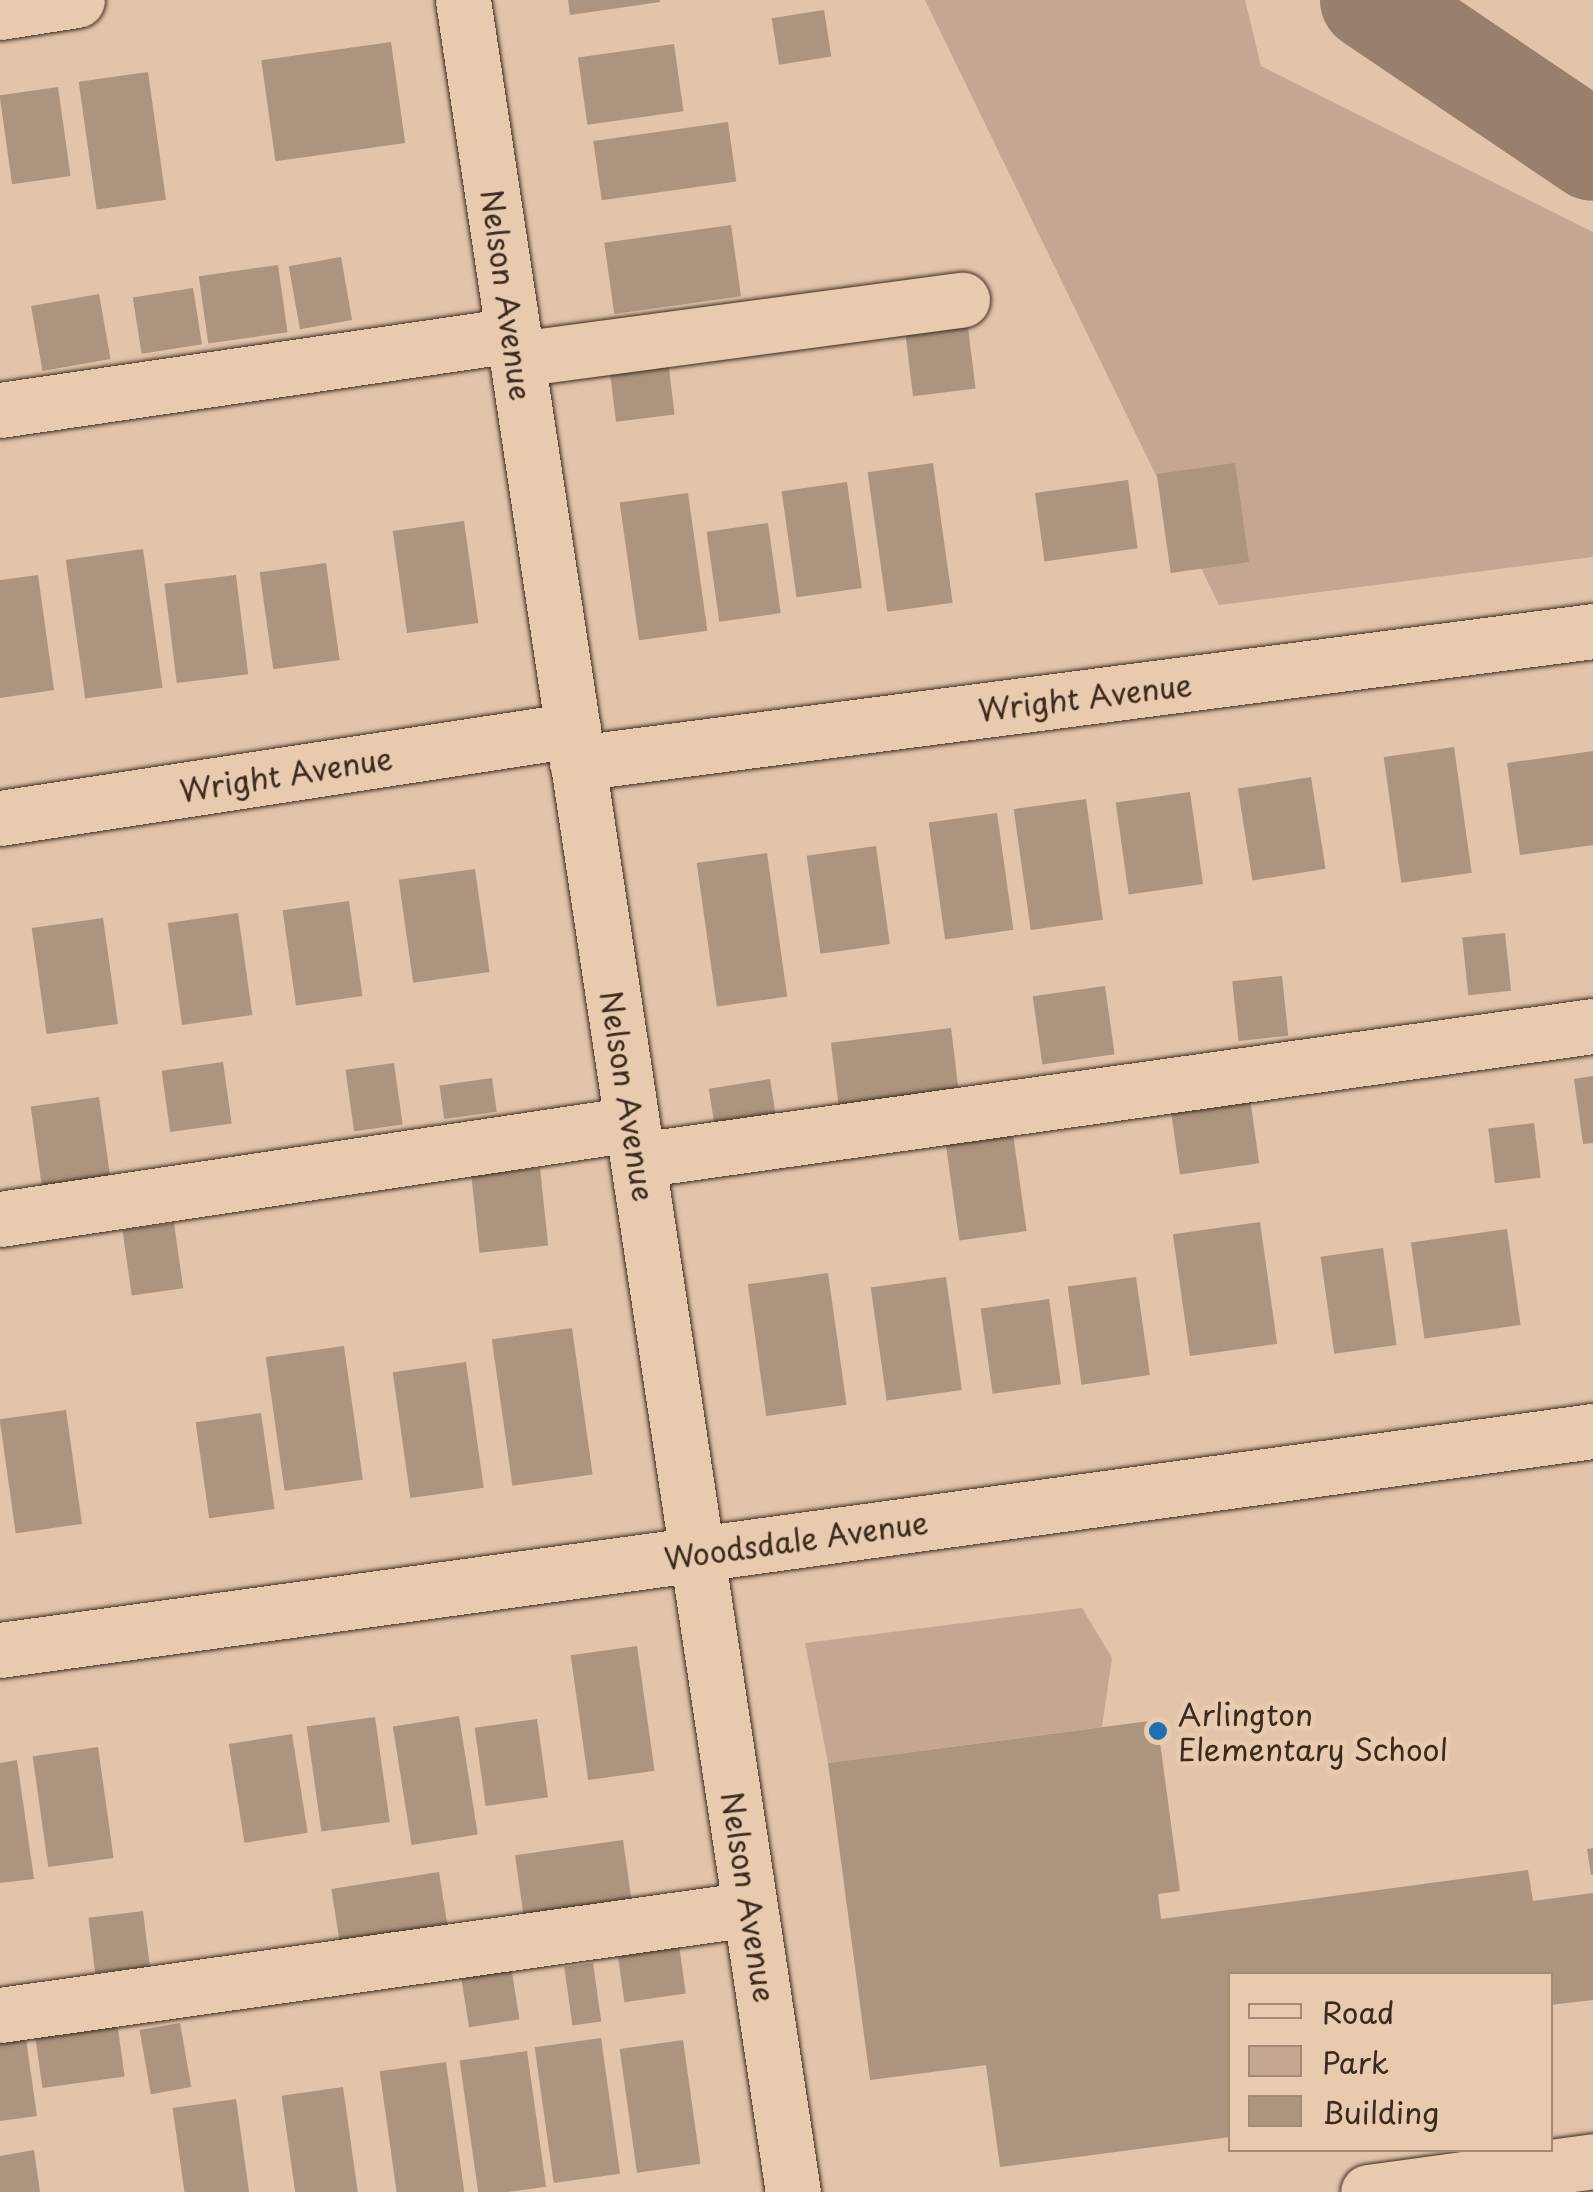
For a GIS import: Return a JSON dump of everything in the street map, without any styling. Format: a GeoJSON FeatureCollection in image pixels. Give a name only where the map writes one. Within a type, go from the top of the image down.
{"type":"FeatureCollection","features":[{"type":"Feature","properties":{"kind":"street"},"geometry":{"type":"LineString","coordinates":[[0,12],[77,0]]}},
{"type":"Feature","properties":{"kind":"street","name":"Nelson Avenue"},"geometry":{"type":"LineString","coordinates":[[463,0],[793,2192]]}},
{"type":"Feature","properties":{"kind":"street"},"geometry":{"type":"LineString","coordinates":[[0,410],[515,347],[962,300]]}},
{"type":"Feature","properties":{"kind":"street","name":"Wright Avenue"},"geometry":{"type":"LineString","coordinates":[[0,818],[575,746],[1593,631]]}},
{"type":"Feature","properties":{"kind":"street"},"geometry":{"type":"LineString","coordinates":[[0,1219],[1593,1026]]}},
{"type":"Feature","properties":{"kind":"street","name":"Woodsdale Avenue"},"geometry":{"type":"LineString","coordinates":[[0,1650],[1593,1431]]}},
{"type":"Feature","properties":{"kind":"street"},"geometry":{"type":"LineString","coordinates":[[0,2014],[750,1908]]}},
{"type":"Feature","properties":{"kind":"street"},"geometry":{"type":"LineString","coordinates":[[1368,2192],[1593,2161]]}},
{"type":"Feature","properties":{"kind":"green space"},"geometry":{"type":"Polygon","coordinates":[[[925,0],[1245,0],[1261,66],[1593,232],[1593,557],[1219,605],[925,0]]]}},
{"type":"Feature","properties":{"kind":"green space"},"geometry":{"type":"Polygon","coordinates":[[[1082,1608],[1112,1658],[1102,1727],[828,1763],[805,1643],[1082,1608]]]}},
{"type":"Feature","properties":{"kind":"building"},"geometry":{"type":"Polygon","coordinates":[[[568,0],[660,0],[660,2],[570,15],[568,0]]]}},
{"type":"Feature","properties":{"kind":"building"},"geometry":{"type":"Polygon","coordinates":[[[824,10],[831,56],[779,65],[772,18],[824,10]]]}},
{"type":"Feature","properties":{"kind":"building"},"geometry":{"type":"Polygon","coordinates":[[[391,42],[405,143],[275,161],[261,60],[391,42]]]}},
{"type":"Feature","properties":{"kind":"building"},"geometry":{"type":"Polygon","coordinates":[[[674,44],[683,111],[587,125],[578,57],[674,44]]]}},
{"type":"Feature","properties":{"kind":"building"},"geometry":{"type":"Polygon","coordinates":[[[148,72],[166,200],[97,209],[79,82],[148,72]]]}},
{"type":"Feature","properties":{"kind":"building"},"geometry":{"type":"Polygon","coordinates":[[[58,87],[71,176],[12,184],[0,95],[58,87]]]}},
{"type":"Feature","properties":{"kind":"building"},"geometry":{"type":"Polygon","coordinates":[[[728,122],[736,181],[602,200],[593,141],[728,122]]]}},
{"type":"Feature","properties":{"kind":"building"},"geometry":{"type":"Polygon","coordinates":[[[731,225],[741,296],[614,314],[604,243],[731,225]]]}},
{"type":"Feature","properties":{"kind":"building"},"geometry":{"type":"Polygon","coordinates":[[[341,257],[352,320],[300,329],[289,266],[341,257]]]}},
{"type":"Feature","properties":{"kind":"building"},"geometry":{"type":"Polygon","coordinates":[[[278,265],[287,332],[208,343],[199,276],[278,265]]]}},
{"type":"Feature","properties":{"kind":"building"},"geometry":{"type":"Polygon","coordinates":[[[193,288],[202,344],[142,354],[133,298],[193,288]]]}},
{"type":"Feature","properties":{"kind":"building"},"geometry":{"type":"Polygon","coordinates":[[[99,294],[110,359],[43,371],[31,306],[99,294]]]}},
{"type":"Feature","properties":{"kind":"building"},"geometry":{"type":"Polygon","coordinates":[[[968,327],[976,389],[913,396],[905,335],[968,327]]]}},
{"type":"Feature","properties":{"kind":"building"},"geometry":{"type":"Polygon","coordinates":[[[668,361],[675,415],[616,422],[609,368],[668,361]]]}},
{"type":"Feature","properties":{"kind":"building"},"geometry":{"type":"Polygon","coordinates":[[[933,463],[953,603],[887,612],[868,472],[933,463]]]}},
{"type":"Feature","properties":{"kind":"building"},"geometry":{"type":"Polygon","coordinates":[[[1235,463],[1249,562],[1171,573],[1157,474],[1235,463]]]}},
{"type":"Feature","properties":{"kind":"building"},"geometry":{"type":"Polygon","coordinates":[[[1128,480],[1138,548],[1045,561],[1035,493],[1128,480]]]}},
{"type":"Feature","properties":{"kind":"building"},"geometry":{"type":"Polygon","coordinates":[[[847,482],[862,588],[797,597],[782,491],[847,482]]]}},
{"type":"Feature","properties":{"kind":"building"},"geometry":{"type":"Polygon","coordinates":[[[688,493],[707,631],[639,640],[620,503],[688,493]]]}},
{"type":"Feature","properties":{"kind":"building"},"geometry":{"type":"Polygon","coordinates":[[[464,521],[478,623],[407,633],[393,531],[464,521]]]}},
{"type":"Feature","properties":{"kind":"building"},"geometry":{"type":"Polygon","coordinates":[[[768,523],[781,613],[719,622],[707,532],[768,523]]]}},
{"type":"Feature","properties":{"kind":"building"},"geometry":{"type":"Polygon","coordinates":[[[143,549],[162,688],[85,698],[66,560],[143,549]]]}},
{"type":"Feature","properties":{"kind":"building"},"geometry":{"type":"Polygon","coordinates":[[[326,563],[340,660],[273,669],[260,572],[326,563]]]}},
{"type":"Feature","properties":{"kind":"building"},"geometry":{"type":"Polygon","coordinates":[[[38,575],[54,690],[0,698],[0,580],[38,575]]]}},
{"type":"Feature","properties":{"kind":"building"},"geometry":{"type":"Polygon","coordinates":[[[236,575],[248,674],[177,683],[165,584],[236,575]]]}},
{"type":"Feature","properties":{"kind":"building"},"geometry":{"type":"Polygon","coordinates":[[[1454,747],[1472,873],[1401,883],[1384,757],[1454,747]]]}},
{"type":"Feature","properties":{"kind":"building"},"geometry":{"type":"Polygon","coordinates":[[[1593,751],[1593,845],[1520,855],[1507,763],[1593,751]]]}},
{"type":"Feature","properties":{"kind":"building"},"geometry":{"type":"Polygon","coordinates":[[[1311,777],[1326,869],[1252,880],[1238,789],[1311,777]]]}},
{"type":"Feature","properties":{"kind":"building"},"geometry":{"type":"Polygon","coordinates":[[[1190,792],[1203,884],[1129,895],[1116,802],[1190,792]]]}},
{"type":"Feature","properties":{"kind":"building"},"geometry":{"type":"Polygon","coordinates":[[[1086,799],[1103,920],[1031,930],[1014,809],[1086,799]]]}},
{"type":"Feature","properties":{"kind":"building"},"geometry":{"type":"Polygon","coordinates":[[[997,813],[1013,930],[945,939],[929,823],[997,813]]]}},
{"type":"Feature","properties":{"kind":"building"},"geometry":{"type":"Polygon","coordinates":[[[876,846],[890,944],[820,954],[807,856],[876,846]]]}},
{"type":"Feature","properties":{"kind":"building"},"geometry":{"type":"Polygon","coordinates":[[[767,853],[787,997],[717,1006],[697,863],[767,853]]]}},
{"type":"Feature","properties":{"kind":"building"},"geometry":{"type":"Polygon","coordinates":[[[475,869],[489,972],[413,983],[399,880],[475,869]]]}},
{"type":"Feature","properties":{"kind":"building"},"geometry":{"type":"Polygon","coordinates":[[[349,901],[362,996],[296,1005],[283,910],[349,901]]]}},
{"type":"Feature","properties":{"kind":"building"},"geometry":{"type":"Polygon","coordinates":[[[238,913],[252,1015],[182,1025],[168,923],[238,913]]]}},
{"type":"Feature","properties":{"kind":"building"},"geometry":{"type":"Polygon","coordinates":[[[103,918],[118,1024],[47,1034],[32,928],[103,918]]]}},
{"type":"Feature","properties":{"kind":"building"},"geometry":{"type":"Polygon","coordinates":[[[1505,933],[1511,991],[1468,995],[1462,937],[1505,933]]]}},
{"type":"Feature","properties":{"kind":"building"},"geometry":{"type":"Polygon","coordinates":[[[1282,976],[1288,1036],[1239,1041],[1232,981],[1282,976]]]}},
{"type":"Feature","properties":{"kind":"building"},"geometry":{"type":"Polygon","coordinates":[[[1105,986],[1115,1054],[1042,1064],[1033,996],[1105,986]]]}},
{"type":"Feature","properties":{"kind":"building"},"geometry":{"type":"Polygon","coordinates":[[[951,1028],[959,1092],[839,1106],[831,1043],[951,1028]]]}},
{"type":"Feature","properties":{"kind":"building"},"geometry":{"type":"Polygon","coordinates":[[[223,1062],[232,1123],[170,1132],[162,1071],[223,1062]]]}},
{"type":"Feature","properties":{"kind":"building"},"geometry":{"type":"Polygon","coordinates":[[[394,1063],[403,1124],[354,1131],[345,1070],[394,1063]]]}},
{"type":"Feature","properties":{"kind":"building"},"geometry":{"type":"Polygon","coordinates":[[[1593,1076],[1593,1143],[1583,1144],[1574,1079],[1593,1076]]]}},
{"type":"Feature","properties":{"kind":"building"},"geometry":{"type":"Polygon","coordinates":[[[492,1078],[497,1112],[444,1119],[440,1085],[492,1078]]]}},
{"type":"Feature","properties":{"kind":"building"},"geometry":{"type":"Polygon","coordinates":[[[770,1079],[776,1118],[715,1127],[709,1089],[770,1079]]]}},
{"type":"Feature","properties":{"kind":"building"},"geometry":{"type":"Polygon","coordinates":[[[99,1097],[111,1179],[42,1189],[31,1107],[99,1097]]]}},
{"type":"Feature","properties":{"kind":"building"},"geometry":{"type":"Polygon","coordinates":[[[1250,1098],[1259,1163],[1180,1174],[1171,1109],[1250,1098]]]}},
{"type":"Feature","properties":{"kind":"building"},"geometry":{"type":"Polygon","coordinates":[[[1534,1123],[1541,1178],[1495,1183],[1488,1129],[1534,1123]]]}},
{"type":"Feature","properties":{"kind":"building"},"geometry":{"type":"Polygon","coordinates":[[[1013,1134],[1027,1231],[959,1241],[946,1143],[1013,1134]]]}},
{"type":"Feature","properties":{"kind":"building"},"geometry":{"type":"Polygon","coordinates":[[[540,1168],[548,1246],[480,1253],[471,1175],[540,1168]]]}},
{"type":"Feature","properties":{"kind":"building"},"geometry":{"type":"Polygon","coordinates":[[[1260,1222],[1277,1344],[1190,1356],[1173,1234],[1260,1222]]]}},
{"type":"Feature","properties":{"kind":"building"},"geometry":{"type":"Polygon","coordinates":[[[174,1223],[183,1288],[132,1296],[123,1230],[174,1223]]]}},
{"type":"Feature","properties":{"kind":"building"},"geometry":{"type":"Polygon","coordinates":[[[1507,1229],[1520,1325],[1424,1339],[1411,1242],[1507,1229]]]}},
{"type":"Feature","properties":{"kind":"building"},"geometry":{"type":"Polygon","coordinates":[[[1383,1248],[1397,1345],[1334,1354],[1321,1257],[1383,1248]]]}},
{"type":"Feature","properties":{"kind":"building"},"geometry":{"type":"Polygon","coordinates":[[[828,1273],[847,1405],[766,1416],[748,1284],[828,1273]]]}},
{"type":"Feature","properties":{"kind":"building"},"geometry":{"type":"Polygon","coordinates":[[[946,1277],[962,1390],[887,1400],[871,1288],[946,1277]]]}},
{"type":"Feature","properties":{"kind":"building"},"geometry":{"type":"Polygon","coordinates":[[[1136,1277],[1150,1375],[1081,1385],[1068,1287],[1136,1277]]]}},
{"type":"Feature","properties":{"kind":"building"},"geometry":{"type":"Polygon","coordinates":[[[1049,1299],[1061,1384],[993,1394],[981,1309],[1049,1299]]]}},
{"type":"Feature","properties":{"kind":"building"},"geometry":{"type":"Polygon","coordinates":[[[572,1328],[593,1475],[512,1486],[492,1339],[572,1328]]]}},
{"type":"Feature","properties":{"kind":"building"},"geometry":{"type":"Polygon","coordinates":[[[344,1346],[363,1480],[285,1491],[266,1357],[344,1346]]]}},
{"type":"Feature","properties":{"kind":"building"},"geometry":{"type":"Polygon","coordinates":[[[466,1362],[484,1488],[410,1498],[393,1372],[466,1362]]]}},
{"type":"Feature","properties":{"kind":"building"},"geometry":{"type":"Polygon","coordinates":[[[66,1410],[82,1524],[16,1533],[0,1419],[66,1410]]]}},
{"type":"Feature","properties":{"kind":"building"},"geometry":{"type":"Polygon","coordinates":[[[261,1413],[274,1509],[209,1518],[196,1422],[261,1413]]]}},
{"type":"Feature","properties":{"kind":"building"},"geometry":{"type":"Polygon","coordinates":[[[637,1646],[655,1771],[588,1780],[571,1655],[637,1646]]]}},
{"type":"Feature","properties":{"kind":"building"},"geometry":{"type":"Polygon","coordinates":[[[459,1716],[478,1835],[412,1845],[393,1726],[459,1716]]]}},
{"type":"Feature","properties":{"kind":"building"},"geometry":{"type":"Polygon","coordinates":[[[375,1717],[390,1822],[321,1832],[307,1727],[375,1717]]]}},
{"type":"Feature","properties":{"kind":"building"},"geometry":{"type":"Polygon","coordinates":[[[537,1719],[548,1797],[486,1806],[475,1728],[537,1719]]]}},
{"type":"Feature","properties":{"kind":"building"},"geometry":{"type":"Polygon","coordinates":[[[1157,1720],[1180,1891],[1158,1894],[1161,1919],[1528,1870],[1533,1901],[1593,1893],[1593,2000],[1553,2005],[1553,1972],[1228,1972],[1228,2137],[1000,2167],[986,2065],[870,2080],[828,1763],[1157,1720]]]}},
{"type":"Feature","properties":{"kind":"building"},"geometry":{"type":"Polygon","coordinates":[[[292,1734],[308,1833],[244,1843],[229,1744],[292,1734]]]}},
{"type":"Feature","properties":{"kind":"building"},"geometry":{"type":"Polygon","coordinates":[[[98,1747],[114,1858],[48,1867],[33,1756],[98,1747]]]}},
{"type":"Feature","properties":{"kind":"building"},"geometry":{"type":"Polygon","coordinates":[[[17,1760],[34,1879],[0,1883],[0,1763],[17,1760]]]}},
{"type":"Feature","properties":{"kind":"building"},"geometry":{"type":"Polygon","coordinates":[[[623,1840],[632,1903],[524,1919],[515,1855],[623,1840]]]}},
{"type":"Feature","properties":{"kind":"building"},"geometry":{"type":"Polygon","coordinates":[[[1593,1848],[1593,1875],[1591,1875],[1587,1849],[1593,1848]]]}},
{"type":"Feature","properties":{"kind":"building"},"geometry":{"type":"Polygon","coordinates":[[[439,1872],[448,1927],[340,1944],[331,1889],[439,1872]]]}},
{"type":"Feature","properties":{"kind":"building"},"geometry":{"type":"Polygon","coordinates":[[[143,1911],[150,1967],[95,1973],[88,1918],[143,1911]]]}},
{"type":"Feature","properties":{"kind":"building"},"geometry":{"type":"Polygon","coordinates":[[[679,1945],[686,1994],[624,2002],[618,1954],[679,1945]]]}},
{"type":"Feature","properties":{"kind":"building"},"geometry":{"type":"Polygon","coordinates":[[[593,1963],[601,2021],[572,2025],[564,1967],[593,1963]]]}},
{"type":"Feature","properties":{"kind":"building"},"geometry":{"type":"Polygon","coordinates":[[[511,1966],[519,2019],[469,2027],[461,1974],[511,1966]]]}},
{"type":"Feature","properties":{"kind":"building"},"geometry":{"type":"Polygon","coordinates":[[[116,2015],[125,2076],[42,2088],[34,2027],[116,2015]]]}},
{"type":"Feature","properties":{"kind":"building"},"geometry":{"type":"Polygon","coordinates":[[[180,2023],[191,2087],[151,2094],[140,2030],[180,2023]]]}},
{"type":"Feature","properties":{"kind":"building"},"geometry":{"type":"Polygon","coordinates":[[[25,2032],[37,2116],[0,2121],[0,2035],[25,2032]]]}},
{"type":"Feature","properties":{"kind":"building"},"geometry":{"type":"Polygon","coordinates":[[[601,2038],[620,2174],[554,2183],[535,2047],[601,2038]]]}},
{"type":"Feature","properties":{"kind":"building"},"geometry":{"type":"Polygon","coordinates":[[[683,2040],[700,2164],[637,2173],[620,2049],[683,2040]]]}},
{"type":"Feature","properties":{"kind":"building"},"geometry":{"type":"Polygon","coordinates":[[[527,2051],[546,2187],[478,2192],[460,2060],[527,2051]]]}},
{"type":"Feature","properties":{"kind":"building"},"geometry":{"type":"Polygon","coordinates":[[[446,2062],[464,2192],[397,2192],[380,2071],[446,2062]]]}},
{"type":"Feature","properties":{"kind":"building"},"geometry":{"type":"Polygon","coordinates":[[[343,2087],[358,2192],[295,2192],[282,2096],[343,2087]]]}},
{"type":"Feature","properties":{"kind":"building"},"geometry":{"type":"Polygon","coordinates":[[[236,2099],[249,2192],[184,2192],[173,2108],[236,2099]]]}},
{"type":"Feature","properties":{"kind":"building"},"geometry":{"type":"Polygon","coordinates":[[[34,2150],[40,2192],[0,2192],[0,2156],[34,2150]]]}},
{"type":"Feature","properties":{"kind":"waterway"},"geometry":{"type":"LineString","coordinates":[[1370,0],[1593,151]]}},
{"type":"Feature","properties":{"kind":"place","name":"Arlington Elementary School"},"geometry":{"type":"Point","coordinates":[1158,1731]}}]}
